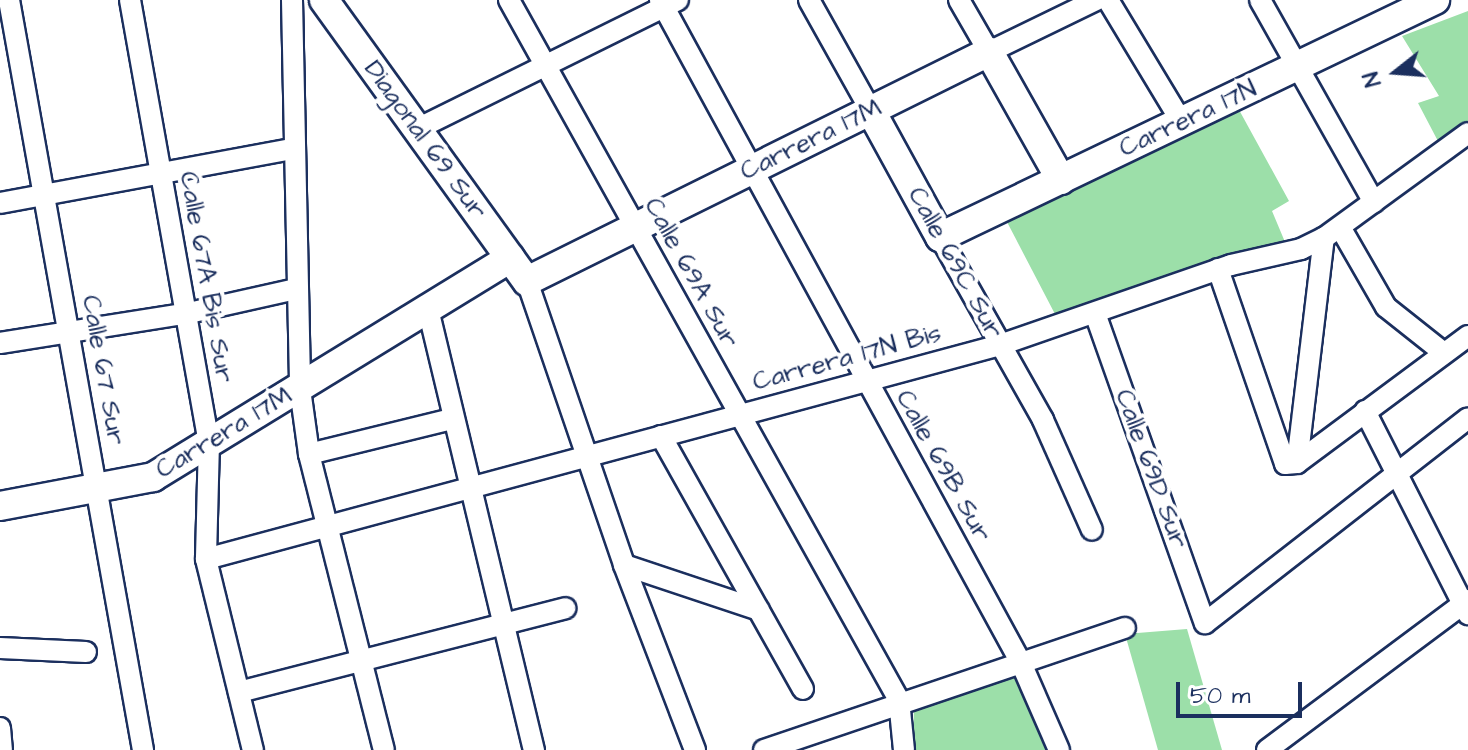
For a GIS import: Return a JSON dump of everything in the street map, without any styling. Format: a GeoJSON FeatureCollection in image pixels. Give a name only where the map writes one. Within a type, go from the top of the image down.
{"type":"FeatureCollection","features":[{"type":"Feature","properties":{"kind":"street","name":"Calle 67 Sur"},"geometry":{"type":"LineString","coordinates":[[9,0],[71,332],[143,750]]}},
{"type":"Feature","properties":{"kind":"street","name":"Calle 67A Bis Sur"},"geometry":{"type":"LineString","coordinates":[[130,0],[209,442],[206,559],[253,750]]}},
{"type":"Feature","properties":{"kind":"street"},"geometry":{"type":"LineString","coordinates":[[292,0],[292,149],[300,389],[309,454],[384,750]]}},
{"type":"Feature","properties":{"kind":"street","name":"Diagonal 69 Sur"},"geometry":{"type":"LineString","coordinates":[[324,0],[519,269]]}},
{"type":"Feature","properties":{"kind":"street","name":"Calle 69A Sur"},"geometry":{"type":"LineString","coordinates":[[509,0],[899,700],[904,747]]}},
{"type":"Feature","properties":{"kind":"street","name":"Calle 69C Sur"},"geometry":{"type":"LineString","coordinates":[[809,0],[1056,445],[1092,530]]}},
{"type":"Feature","properties":{"kind":"street"},"geometry":{"type":"LineString","coordinates":[[959,0],[1061,180]]}},
{"type":"Feature","properties":{"kind":"street","name":"Carrera 17M"},"geometry":{"type":"LineString","coordinates":[[0,506],[153,477],[428,309],[519,269],[636,227],[1096,0]]}},
{"type":"Feature","properties":{"kind":"street"},"geometry":{"type":"LineString","coordinates":[[1108,0],[1181,121]]}},
{"type":"Feature","properties":{"kind":"street"},"geometry":{"type":"LineString","coordinates":[[1260,0],[1374,202]]}},
{"type":"Feature","properties":{"kind":"street","name":"Carrera 17N"},"geometry":{"type":"LineString","coordinates":[[940,237],[1435,0]]}},
{"type":"Feature","properties":{"kind":"street"},"geometry":{"type":"LineString","coordinates":[[417,129],[667,2]]}},
{"type":"Feature","properties":{"kind":"street","name":"Calle 69B Sur"},"geometry":{"type":"LineString","coordinates":[[667,2],[752,169],[1021,663],[1059,750]]}},
{"type":"Feature","properties":{"kind":"street","name":"Carrera 17N Bis"},"geometry":{"type":"LineString","coordinates":[[206,559],[468,492],[739,414],[1000,345],[1096,316],[1218,269],[1281,255],[1332,233],[1468,133]]}},
{"type":"Feature","properties":{"kind":"street"},"geometry":{"type":"LineString","coordinates":[[0,203],[292,149]]}},
{"type":"Feature","properties":{"kind":"street"},"geometry":{"type":"LineString","coordinates":[[1332,233],[1386,307],[1444,353]]}},
{"type":"Feature","properties":{"kind":"street"},"geometry":{"type":"LineString","coordinates":[[1289,461],[1332,233]]}},
{"type":"Feature","properties":{"kind":"street"},"geometry":{"type":"LineString","coordinates":[[519,269],[588,456],[624,565],[695,750]]}},
{"type":"Feature","properties":{"kind":"street"},"geometry":{"type":"LineString","coordinates":[[1218,269],[1289,461]]}},
{"type":"Feature","properties":{"kind":"street"},"geometry":{"type":"LineString","coordinates":[[0,343],[184,314],[296,289]]}},
{"type":"Feature","properties":{"kind":"street"},"geometry":{"type":"LineString","coordinates":[[428,309],[468,492],[534,750]]}},
{"type":"Feature","properties":{"kind":"street","name":"Calle 69D Sur"},"geometry":{"type":"LineString","coordinates":[[1096,316],[1205,623],[1397,469]]}},
{"type":"Feature","properties":{"kind":"street"},"geometry":{"type":"LineString","coordinates":[[1289,461],[1365,411],[1468,336]]}},
{"type":"Feature","properties":{"kind":"street"},"geometry":{"type":"LineString","coordinates":[[1267,750],[1466,606],[1365,411]]}},
{"type":"Feature","properties":{"kind":"street"},"geometry":{"type":"LineString","coordinates":[[1397,469],[1468,418]]}},
{"type":"Feature","properties":{"kind":"street"},"geometry":{"type":"LineString","coordinates":[[309,454],[452,419]]}},
{"type":"Feature","properties":{"kind":"street"},"geometry":{"type":"LineString","coordinates":[[661,436],[803,689]]}},
{"type":"Feature","properties":{"kind":"street"},"geometry":{"type":"LineString","coordinates":[[624,565],[759,610]]}},
{"type":"Feature","properties":{"kind":"street"},"geometry":{"type":"LineString","coordinates":[[239,692],[565,608]]}},
{"type":"Feature","properties":{"kind":"street"},"geometry":{"type":"LineString","coordinates":[[764,750],[899,700],[1125,628]]}},
{"type":"Feature","properties":{"kind":"street"},"geometry":{"type":"LineString","coordinates":[[0,648],[86,652]]}},
{"type":"Feature","properties":{"kind":"street"},"geometry":{"type":"LineString","coordinates":[[0,728],[2,750]]}},
{"type":"Feature","properties":{"kind":"green space"},"geometry":{"type":"Polygon","coordinates":[[[1468,11],[1468,124],[1440,145],[1418,103],[1439,96],[1402,36],[1468,11]]]}},
{"type":"Feature","properties":{"kind":"green space"},"geometry":{"type":"Polygon","coordinates":[[[1238,108],[1289,201],[1272,211],[1285,242],[1207,262],[1056,316],[1007,222],[1238,108]]]}},
{"type":"Feature","properties":{"kind":"green space"},"geometry":{"type":"Polygon","coordinates":[[[1187,629],[1222,750],[1158,750],[1125,634],[1187,629]]]}},
{"type":"Feature","properties":{"kind":"green space"},"geometry":{"type":"Polygon","coordinates":[[[1025,670],[1068,750],[913,750],[914,707],[1025,670]]]}}]}
